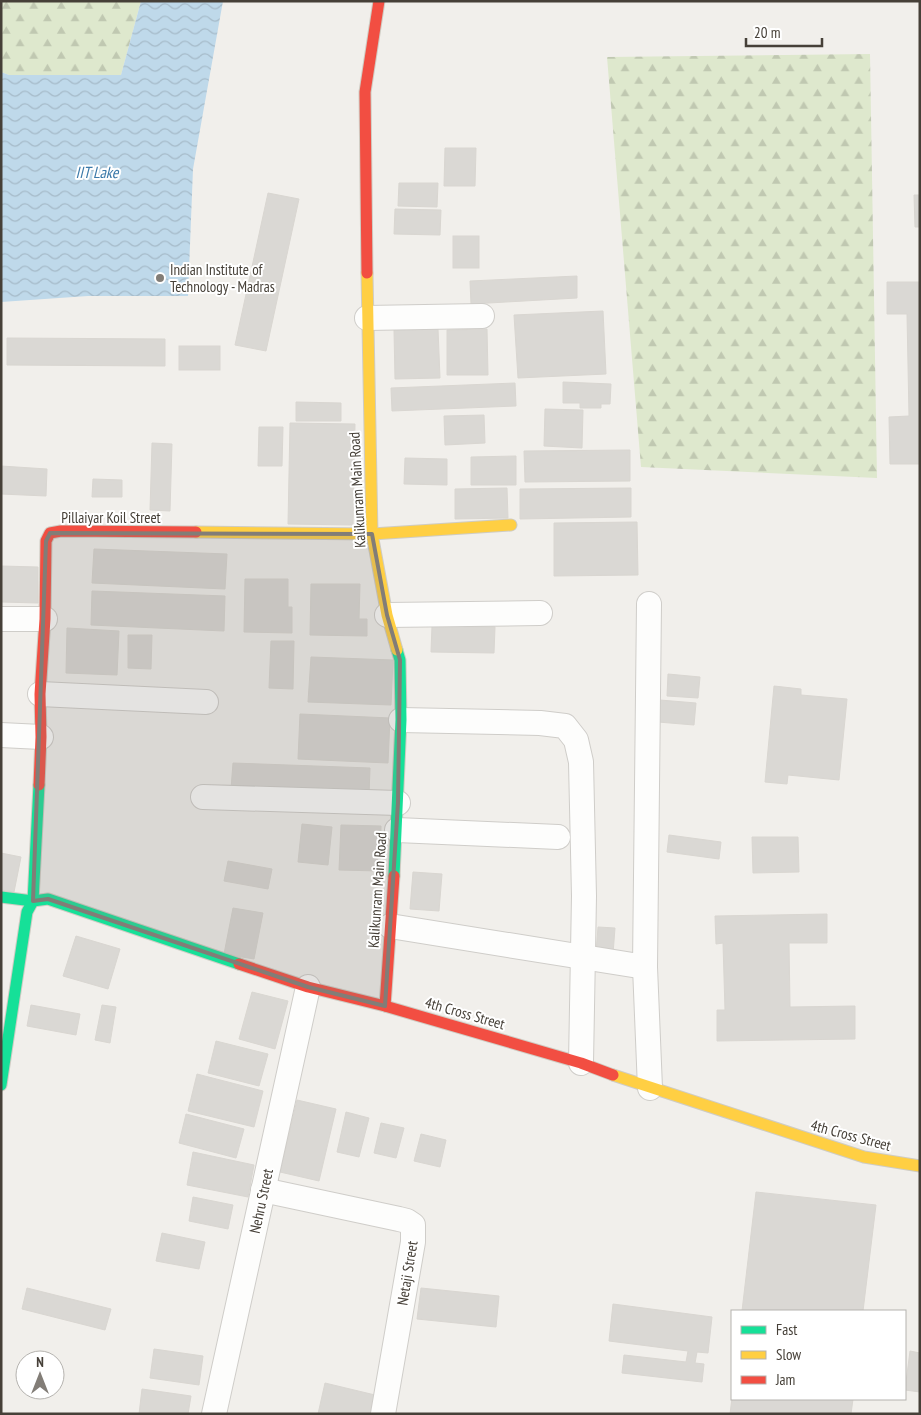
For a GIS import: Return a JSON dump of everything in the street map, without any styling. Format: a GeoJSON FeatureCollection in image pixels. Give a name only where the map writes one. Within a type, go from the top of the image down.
{"type":"FeatureCollection","features":[{"type":"Feature","properties":{"kind":"street","name":"Kalikunram Main Road"},"geometry":{"type":"LineString","coordinates":[[379,1],[365,92],[367,318],[372,534],[387,614],[400,660],[401,720],[397,830],[385,1006]]}},
{"type":"Feature","properties":{"kind":"street"},"geometry":{"type":"LineString","coordinates":[[367,318],[482,316]]}},
{"type":"Feature","properties":{"kind":"street","name":"Pillaiyar Koil Street"},"geometry":{"type":"LineString","coordinates":[[1,1085],[27,912],[33,901],[41,736],[40,694],[46,540],[50,532],[372,534],[511,525]]}},
{"type":"Feature","properties":{"kind":"street"},"geometry":{"type":"LineString","coordinates":[[649,604],[646,967],[650,1088]]}},
{"type":"Feature","properties":{"kind":"street"},"geometry":{"type":"LineString","coordinates":[[387,614],[540,613]]}},
{"type":"Feature","properties":{"kind":"street"},"geometry":{"type":"LineString","coordinates":[[1,619],[44,619]]}},
{"type":"Feature","properties":{"kind":"street"},"geometry":{"type":"LineString","coordinates":[[40,694],[206,702]]}},
{"type":"Feature","properties":{"kind":"street"},"geometry":{"type":"LineString","coordinates":[[401,720],[540,723],[565,726],[576,740],[581,762],[584,896],[581,1063]]}},
{"type":"Feature","properties":{"kind":"street"},"geometry":{"type":"LineString","coordinates":[[1,735],[41,736]]}},
{"type":"Feature","properties":{"kind":"street"},"geometry":{"type":"LineString","coordinates":[[203,797],[398,803]]}},
{"type":"Feature","properties":{"kind":"street"},"geometry":{"type":"LineString","coordinates":[[397,830],[558,837]]}},
{"type":"Feature","properties":{"kind":"street","name":"4th Cross Street"},"geometry":{"type":"LineString","coordinates":[[1,897],[33,901],[48,899],[308,987],[385,1006],[581,1063],[650,1088],[864,1157],[920,1166]]}},
{"type":"Feature","properties":{"kind":"street"},"geometry":{"type":"LineString","coordinates":[[390,926],[646,967]]}},
{"type":"Feature","properties":{"kind":"street","name":"Nehru Street"},"geometry":{"type":"LineString","coordinates":[[214,1414],[308,987]]}},
{"type":"Feature","properties":{"kind":"street","name":"Netaji Street"},"geometry":{"type":"LineString","coordinates":[[263,1190],[399,1218],[413,1225],[413,1242],[383,1414]]}},
{"type":"Feature","properties":{"kind":"highlighted area"},"geometry":{"type":"Polygon","coordinates":[[[50,533],[372,534],[387,615],[400,660],[398,803],[385,1006],[308,987],[48,899],[33,901],[46,541],[50,533]]]}},
{"type":"Feature","properties":{"kind":"green space"},"geometry":{"type":"Polygon","coordinates":[[[1,1],[141,1],[121,75],[9,75],[1,72],[1,1]]]}},
{"type":"Feature","properties":{"kind":"green space"},"geometry":{"type":"Polygon","coordinates":[[[870,54],[877,478],[641,467],[607,57],[870,54]]]}},
{"type":"Feature","properties":{"kind":"water","name":"IIT Lake"},"geometry":{"type":"Polygon","coordinates":[[[141,1],[223,1],[193,169],[188,296],[88,296],[1,302],[1,72],[9,75],[121,75],[141,1]]]}},
{"type":"Feature","properties":{"kind":"building"},"geometry":{"type":"Polygon","coordinates":[[[445,148],[476,148],[475,186],[444,186],[445,148]]]}},
{"type":"Feature","properties":{"kind":"building"},"geometry":{"type":"Polygon","coordinates":[[[399,183],[438,183],[437,207],[398,206],[399,183]]]}},
{"type":"Feature","properties":{"kind":"building"},"geometry":{"type":"Polygon","coordinates":[[[268,193],[299,199],[266,351],[235,345],[268,193]]]}},
{"type":"Feature","properties":{"kind":"building"},"geometry":{"type":"Polygon","coordinates":[[[914,195],[920,195],[920,227],[915,227],[914,195]]]}},
{"type":"Feature","properties":{"kind":"building"},"geometry":{"type":"Polygon","coordinates":[[[395,209],[441,210],[440,235],[394,234],[395,209]]]}},
{"type":"Feature","properties":{"kind":"building"},"geometry":{"type":"Polygon","coordinates":[[[453,236],[479,236],[479,268],[453,268],[453,236]]]}},
{"type":"Feature","properties":{"kind":"building"},"geometry":{"type":"Polygon","coordinates":[[[577,276],[577,298],[471,304],[470,281],[577,276]]]}},
{"type":"Feature","properties":{"kind":"building"},"geometry":{"type":"Polygon","coordinates":[[[887,282],[920,282],[920,464],[890,464],[889,417],[909,416],[907,314],[887,314],[887,282]]]}},
{"type":"Feature","properties":{"kind":"building"},"geometry":{"type":"Polygon","coordinates":[[[603,311],[606,374],[518,378],[514,315],[603,311]]]}},
{"type":"Feature","properties":{"kind":"building"},"geometry":{"type":"Polygon","coordinates":[[[438,329],[440,378],[395,379],[394,330],[438,329]]]}},
{"type":"Feature","properties":{"kind":"building"},"geometry":{"type":"Polygon","coordinates":[[[487,329],[488,375],[447,375],[447,330],[487,329]]]}},
{"type":"Feature","properties":{"kind":"building"},"geometry":{"type":"Polygon","coordinates":[[[7,338],[165,339],[165,366],[7,365],[7,338]]]}},
{"type":"Feature","properties":{"kind":"building"},"geometry":{"type":"Polygon","coordinates":[[[179,346],[220,346],[220,370],[179,370],[179,346]]]}},
{"type":"Feature","properties":{"kind":"building"},"geometry":{"type":"Polygon","coordinates":[[[563,382],[611,384],[610,404],[601,404],[601,408],[580,408],[580,403],[563,403],[563,382]]]}},
{"type":"Feature","properties":{"kind":"building"},"geometry":{"type":"Polygon","coordinates":[[[515,383],[516,406],[392,411],[391,388],[515,383]]]}},
{"type":"Feature","properties":{"kind":"building"},"geometry":{"type":"Polygon","coordinates":[[[296,402],[341,403],[341,421],[296,421],[296,402]]]}},
{"type":"Feature","properties":{"kind":"building"},"geometry":{"type":"Polygon","coordinates":[[[545,409],[583,410],[582,448],[544,446],[545,409]]]}},
{"type":"Feature","properties":{"kind":"building"},"geometry":{"type":"Polygon","coordinates":[[[484,415],[485,443],[445,445],[444,416],[484,415]]]}},
{"type":"Feature","properties":{"kind":"building"},"geometry":{"type":"Polygon","coordinates":[[[290,423],[355,424],[353,525],[288,524],[290,423]]]}},
{"type":"Feature","properties":{"kind":"building"},"geometry":{"type":"Polygon","coordinates":[[[259,427],[283,427],[282,466],[258,466],[259,427]]]}},
{"type":"Feature","properties":{"kind":"building"},"geometry":{"type":"Polygon","coordinates":[[[152,443],[172,444],[170,511],[150,510],[152,443]]]}},
{"type":"Feature","properties":{"kind":"building"},"geometry":{"type":"Polygon","coordinates":[[[630,450],[630,481],[525,482],[524,451],[630,450]]]}},
{"type":"Feature","properties":{"kind":"building"},"geometry":{"type":"Polygon","coordinates":[[[516,456],[516,485],[471,485],[471,457],[516,456]]]}},
{"type":"Feature","properties":{"kind":"building"},"geometry":{"type":"Polygon","coordinates":[[[405,458],[447,459],[447,485],[404,484],[405,458]]]}},
{"type":"Feature","properties":{"kind":"building"},"geometry":{"type":"Polygon","coordinates":[[[1,466],[47,469],[46,496],[1,494],[1,466]]]}},
{"type":"Feature","properties":{"kind":"building"},"geometry":{"type":"Polygon","coordinates":[[[93,479],[122,480],[122,497],[92,497],[93,479]]]}},
{"type":"Feature","properties":{"kind":"building"},"geometry":{"type":"Polygon","coordinates":[[[507,488],[508,518],[455,519],[455,489],[507,488]]]}},
{"type":"Feature","properties":{"kind":"building"},"geometry":{"type":"Polygon","coordinates":[[[631,488],[631,517],[520,519],[520,489],[631,488]]]}},
{"type":"Feature","properties":{"kind":"building"},"geometry":{"type":"Polygon","coordinates":[[[637,522],[638,575],[554,576],[554,523],[637,522]]]}},
{"type":"Feature","properties":{"kind":"building"},"geometry":{"type":"Polygon","coordinates":[[[94,549],[227,554],[225,589],[92,583],[94,549]]]}},
{"type":"Feature","properties":{"kind":"building"},"geometry":{"type":"Polygon","coordinates":[[[1,566],[38,567],[38,603],[1,602],[1,566]]]}},
{"type":"Feature","properties":{"kind":"building"},"geometry":{"type":"Polygon","coordinates":[[[245,579],[288,579],[288,607],[292,607],[292,633],[244,632],[245,579]]]}},
{"type":"Feature","properties":{"kind":"building"},"geometry":{"type":"Polygon","coordinates":[[[311,584],[360,584],[359,619],[367,619],[367,636],[310,635],[311,584]]]}},
{"type":"Feature","properties":{"kind":"building"},"geometry":{"type":"Polygon","coordinates":[[[92,591],[225,596],[224,631],[91,625],[92,591]]]}},
{"type":"Feature","properties":{"kind":"building"},"geometry":{"type":"Polygon","coordinates":[[[432,626],[495,627],[494,653],[431,652],[432,626]]]}},
{"type":"Feature","properties":{"kind":"building"},"geometry":{"type":"Polygon","coordinates":[[[67,628],[119,631],[117,675],[66,673],[67,628]]]}},
{"type":"Feature","properties":{"kind":"building"},"geometry":{"type":"Polygon","coordinates":[[[128,635],[152,635],[151,669],[128,668],[128,635]]]}},
{"type":"Feature","properties":{"kind":"building"},"geometry":{"type":"Polygon","coordinates":[[[271,641],[294,641],[293,689],[269,688],[271,641]]]}},
{"type":"Feature","properties":{"kind":"building"},"geometry":{"type":"Polygon","coordinates":[[[311,657],[393,660],[391,705],[308,702],[311,657]]]}},
{"type":"Feature","properties":{"kind":"building"},"geometry":{"type":"Polygon","coordinates":[[[668,674],[700,677],[698,698],[667,696],[668,674]]]}},
{"type":"Feature","properties":{"kind":"building"},"geometry":{"type":"Polygon","coordinates":[[[774,686],[801,689],[801,695],[847,699],[839,780],[788,775],[787,784],[765,782],[774,686]]]}},
{"type":"Feature","properties":{"kind":"building"},"geometry":{"type":"Polygon","coordinates":[[[660,700],[696,703],[694,725],[658,722],[660,700]]]}},
{"type":"Feature","properties":{"kind":"building"},"geometry":{"type":"Polygon","coordinates":[[[300,714],[390,718],[388,763],[298,759],[300,714]]]}},
{"type":"Feature","properties":{"kind":"building"},"geometry":{"type":"Polygon","coordinates":[[[233,763],[370,768],[369,795],[231,789],[233,763]]]}},
{"type":"Feature","properties":{"kind":"building"},"geometry":{"type":"Polygon","coordinates":[[[302,824],[332,827],[328,865],[298,862],[302,824]]]}},
{"type":"Feature","properties":{"kind":"building"},"geometry":{"type":"Polygon","coordinates":[[[341,825],[381,826],[380,871],[339,870],[341,825]]]}},
{"type":"Feature","properties":{"kind":"building"},"geometry":{"type":"Polygon","coordinates":[[[669,835],[721,842],[719,859],[667,852],[669,835]]]}},
{"type":"Feature","properties":{"kind":"building"},"geometry":{"type":"Polygon","coordinates":[[[752,837],[798,837],[799,872],[753,873],[752,837]]]}},
{"type":"Feature","properties":{"kind":"building"},"geometry":{"type":"Polygon","coordinates":[[[1,853],[21,857],[14,892],[1,890],[1,853]]]}},
{"type":"Feature","properties":{"kind":"building"},"geometry":{"type":"Polygon","coordinates":[[[228,861],[272,869],[268,889],[224,881],[228,861]]]}},
{"type":"Feature","properties":{"kind":"building"},"geometry":{"type":"Polygon","coordinates":[[[413,872],[442,874],[439,911],[410,909],[413,872]]]}},
{"type":"Feature","properties":{"kind":"building"},"geometry":{"type":"Polygon","coordinates":[[[233,908],[263,913],[254,959],[224,954],[233,908]]]}},
{"type":"Feature","properties":{"kind":"building"},"geometry":{"type":"Polygon","coordinates":[[[827,914],[827,943],[789,943],[790,1007],[855,1006],[855,1039],[717,1041],[717,1010],[725,1010],[723,943],[716,944],[715,916],[827,914]]]}},
{"type":"Feature","properties":{"kind":"building"},"geometry":{"type":"Polygon","coordinates":[[[598,927],[615,928],[613,954],[596,953],[598,927]]]}},
{"type":"Feature","properties":{"kind":"building"},"geometry":{"type":"Polygon","coordinates":[[[76,936],[120,949],[108,989],[63,976],[76,936]]]}},
{"type":"Feature","properties":{"kind":"building"},"geometry":{"type":"Polygon","coordinates":[[[252,992],[288,1001],[275,1049],[239,1039],[252,992]]]}},
{"type":"Feature","properties":{"kind":"building"},"geometry":{"type":"Polygon","coordinates":[[[31,1005],[80,1014],[76,1035],[27,1026],[31,1005]]]}},
{"type":"Feature","properties":{"kind":"building"},"geometry":{"type":"Polygon","coordinates":[[[102,1005],[116,1007],[110,1043],[95,1040],[102,1005]]]}},
{"type":"Feature","properties":{"kind":"building"},"geometry":{"type":"Polygon","coordinates":[[[216,1041],[268,1054],[259,1086],[208,1073],[216,1041]]]}},
{"type":"Feature","properties":{"kind":"building"},"geometry":{"type":"Polygon","coordinates":[[[197,1074],[263,1091],[254,1127],[188,1111],[197,1074]]]}},
{"type":"Feature","properties":{"kind":"building"},"geometry":{"type":"Polygon","coordinates":[[[297,1100],[336,1109],[319,1181],[280,1172],[297,1100]]]}},
{"type":"Feature","properties":{"kind":"building"},"geometry":{"type":"Polygon","coordinates":[[[346,1112],[369,1118],[359,1157],[337,1152],[346,1112]]]}},
{"type":"Feature","properties":{"kind":"building"},"geometry":{"type":"Polygon","coordinates":[[[186,1114],[244,1129],[236,1158],[179,1143],[186,1114]]]}},
{"type":"Feature","properties":{"kind":"building"},"geometry":{"type":"Polygon","coordinates":[[[381,1123],[404,1128],[396,1158],[374,1153],[381,1123]]]}},
{"type":"Feature","properties":{"kind":"building"},"geometry":{"type":"Polygon","coordinates":[[[421,1134],[446,1140],[440,1167],[414,1161],[421,1134]]]}},
{"type":"Feature","properties":{"kind":"building"},"geometry":{"type":"Polygon","coordinates":[[[193,1152],[254,1165],[248,1197],[187,1185],[193,1152]]]}},
{"type":"Feature","properties":{"kind":"building"},"geometry":{"type":"Polygon","coordinates":[[[756,1192],[876,1205],[863,1310],[742,1310],[756,1192]]]}},
{"type":"Feature","properties":{"kind":"building"},"geometry":{"type":"Polygon","coordinates":[[[193,1197],[233,1205],[228,1229],[189,1221],[193,1197]]]}},
{"type":"Feature","properties":{"kind":"building"},"geometry":{"type":"Polygon","coordinates":[[[162,1233],[205,1242],[199,1269],[156,1261],[162,1233]]]}},
{"type":"Feature","properties":{"kind":"building"},"geometry":{"type":"Polygon","coordinates":[[[27,1288],[111,1309],[105,1330],[22,1309],[27,1288]]]}},
{"type":"Feature","properties":{"kind":"building"},"geometry":{"type":"Polygon","coordinates":[[[421,1288],[499,1296],[496,1327],[417,1319],[421,1288]]]}},
{"type":"Feature","properties":{"kind":"building"},"geometry":{"type":"Polygon","coordinates":[[[613,1304],[712,1317],[708,1353],[697,1352],[695,1363],[704,1364],[702,1382],[622,1373],[624,1355],[686,1362],[688,1351],[609,1341],[613,1304]]]}},
{"type":"Feature","properties":{"kind":"building"},"geometry":{"type":"Polygon","coordinates":[[[154,1349],[203,1356],[199,1385],[150,1378],[154,1349]]]}},
{"type":"Feature","properties":{"kind":"building"},"geometry":{"type":"Polygon","coordinates":[[[910,1351],[920,1353],[920,1392],[906,1390],[910,1351]]]}},
{"type":"Feature","properties":{"kind":"building"},"geometry":{"type":"Polygon","coordinates":[[[325,1383],[375,1395],[371,1414],[318,1414],[325,1383]]]}},
{"type":"Feature","properties":{"kind":"building"},"geometry":{"type":"Polygon","coordinates":[[[142,1389],[191,1396],[188,1414],[139,1414],[142,1389]]]}},
{"type":"Feature","properties":{"kind":"building"},"geometry":{"type":"Polygon","coordinates":[[[732,1400],[853,1400],[851,1414],[730,1414],[732,1400]]]}},
{"type":"Feature","properties":{"kind":"traffic: fast"},"geometry":{"type":"LineString","coordinates":[[394,876],[401,720],[400,660],[397,650]]}},
{"type":"Feature","properties":{"kind":"traffic: fast"},"geometry":{"type":"LineString","coordinates":[[1,1085],[27,912],[33,901],[39,785]]}},
{"type":"Feature","properties":{"kind":"traffic: fast"},"geometry":{"type":"LineString","coordinates":[[1,897],[33,901],[48,899],[239,964]]}},
{"type":"Feature","properties":{"kind":"traffic: slow"},"geometry":{"type":"LineString","coordinates":[[367,273],[372,534],[387,615],[397,650]]}},
{"type":"Feature","properties":{"kind":"traffic: slow"},"geometry":{"type":"LineString","coordinates":[[196,532],[372,534],[511,525]]}},
{"type":"Feature","properties":{"kind":"traffic: slow"},"geometry":{"type":"LineString","coordinates":[[613,1075],[864,1157],[920,1166]]}},
{"type":"Feature","properties":{"kind":"traffic: jam"},"geometry":{"type":"LineString","coordinates":[[367,273],[365,92],[379,1]]}},
{"type":"Feature","properties":{"kind":"traffic: jam"},"geometry":{"type":"LineString","coordinates":[[39,785],[40,694],[45,619],[46,541],[50,533],[61,531],[196,532]]}},
{"type":"Feature","properties":{"kind":"traffic: jam"},"geometry":{"type":"LineString","coordinates":[[385,1006],[394,876]]}},
{"type":"Feature","properties":{"kind":"traffic: jam"},"geometry":{"type":"LineString","coordinates":[[239,964],[308,987],[385,1006],[581,1063],[613,1075]]}},
{"type":"Feature","properties":{"kind":"place","name":"Indian Institute of Technology - Madras"},"geometry":{"type":"Point","coordinates":[160,278]}}]}
